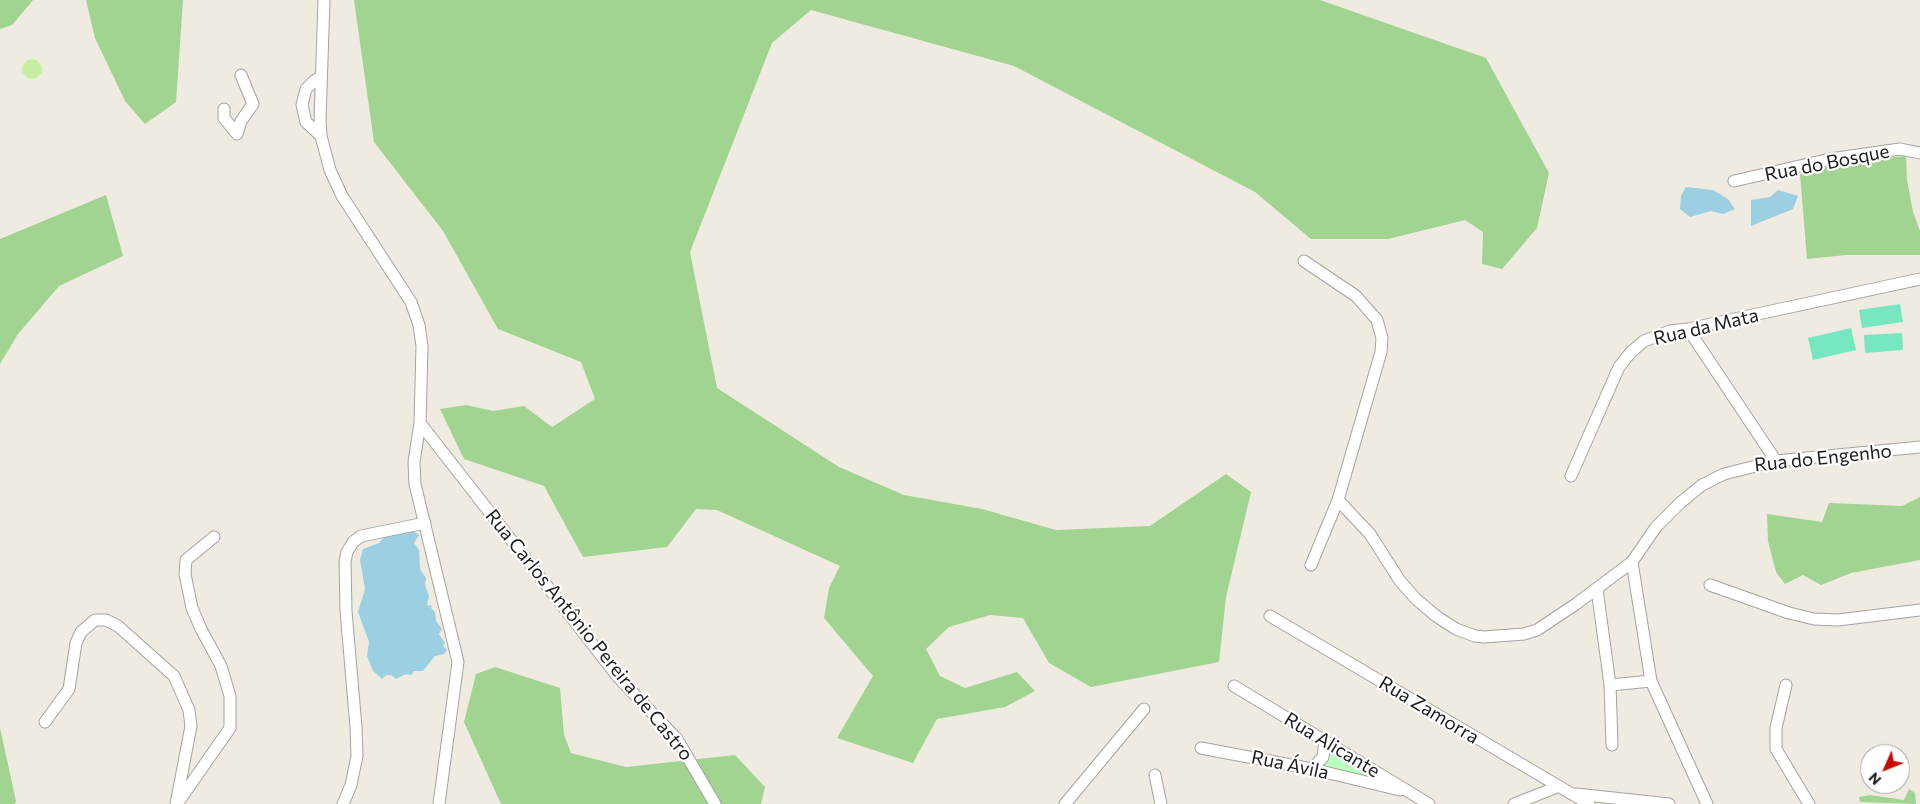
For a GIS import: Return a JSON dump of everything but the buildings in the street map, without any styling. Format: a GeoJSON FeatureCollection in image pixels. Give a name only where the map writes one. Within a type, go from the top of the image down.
{"type":"FeatureCollection","features":[{"type":"Feature","properties":{"kind":"street"},"geometry":{"type":"LineString","coordinates":[[324,0],[321,136],[330,170],[342,196],[411,302],[422,346],[420,423],[414,462],[415,484],[458,662],[439,804]]}},
{"type":"Feature","properties":{"kind":"street"},"geometry":{"type":"LineString","coordinates":[[224,109],[224,118],[236,134],[241,121],[253,104],[241,74]]}},
{"type":"Feature","properties":{"kind":"street"},"geometry":{"type":"LineString","coordinates":[[321,136],[306,122],[302,105],[306,89],[314,81],[322,77]]}},
{"type":"Feature","properties":{"kind":"street","name":"Rua do Bosque"},"geometry":{"type":"LineString","coordinates":[[1734,181],[1830,159],[1900,149],[1920,154]]}},
{"type":"Feature","properties":{"kind":"street"},"geometry":{"type":"LineString","coordinates":[[1304,261],[1356,296],[1377,320],[1382,338],[1381,352],[1338,500],[1311,565]]}},
{"type":"Feature","properties":{"kind":"street","name":"Rua da Mata"},"geometry":{"type":"LineString","coordinates":[[1571,476],[1611,383],[1631,352],[1656,335],[1688,330],[1920,279]]}},
{"type":"Feature","properties":{"kind":"street"},"geometry":{"type":"LineString","coordinates":[[1688,330],[1776,460]]}},
{"type":"Feature","properties":{"kind":"street","name":"Rua Carlos Antônio Pereira de Castro"},"geometry":{"type":"LineString","coordinates":[[420,423],[618,677],[677,739],[715,804]]}},
{"type":"Feature","properties":{"kind":"street","name":"Rua do Engenho"},"geometry":{"type":"LineString","coordinates":[[1338,500],[1370,534],[1400,581],[1416,599],[1456,629],[1475,636],[1484,637],[1531,632],[1597,589],[1632,562],[1656,527],[1680,503],[1702,485],[1724,474],[1776,460],[1920,447]]}},
{"type":"Feature","properties":{"kind":"street"},"geometry":{"type":"LineString","coordinates":[[343,804],[351,785],[357,756],[346,611],[345,562],[347,552],[353,542],[362,536],[425,523]]}},
{"type":"Feature","properties":{"kind":"street"},"geometry":{"type":"LineString","coordinates":[[177,804],[230,728],[230,696],[222,666],[201,629],[192,608],[185,574],[186,560],[214,537]]}},
{"type":"Feature","properties":{"kind":"street"},"geometry":{"type":"LineString","coordinates":[[1632,562],[1650,681],[1707,804]]}},
{"type":"Feature","properties":{"kind":"street"},"geometry":{"type":"LineString","coordinates":[[1710,585],[1789,613],[1814,619],[1838,620],[1920,610]]}},
{"type":"Feature","properties":{"kind":"street"},"geometry":{"type":"LineString","coordinates":[[1597,589],[1610,685],[1612,745]]}},
{"type":"Feature","properties":{"kind":"street","name":"Rua Zamorra"},"geometry":{"type":"LineString","coordinates":[[1270,616],[1557,787],[1589,804]]}},
{"type":"Feature","properties":{"kind":"street"},"geometry":{"type":"LineString","coordinates":[[45,722],[69,689],[76,643],[81,632],[95,620],[106,620],[118,626],[174,676],[189,710],[191,726],[177,804]]}},
{"type":"Feature","properties":{"kind":"street"},"geometry":{"type":"LineString","coordinates":[[1610,685],[1650,681]]}},
{"type":"Feature","properties":{"kind":"street"},"geometry":{"type":"LineString","coordinates":[[1786,685],[1776,728],[1776,749],[1808,804]]}},
{"type":"Feature","properties":{"kind":"street","name":"Rua Alicante"},"geometry":{"type":"LineString","coordinates":[[1234,686],[1430,804]]}},
{"type":"Feature","properties":{"kind":"street"},"geometry":{"type":"LineString","coordinates":[[1066,804],[1144,709]]}},
{"type":"Feature","properties":{"kind":"street"},"geometry":{"type":"LineString","coordinates":[[1312,769],[1323,757],[1325,741]]}},
{"type":"Feature","properties":{"kind":"street","name":"Rua Ávila"},"geometry":{"type":"LineString","coordinates":[[1200,748],[1312,769],[1409,792]]}},
{"type":"Feature","properties":{"kind":"street"},"geometry":{"type":"LineString","coordinates":[[1155,776],[1161,804]]}},
{"type":"Feature","properties":{"kind":"street"},"geometry":{"type":"LineString","coordinates":[[1514,804],[1557,787]]}},
{"type":"Feature","properties":{"kind":"street"},"geometry":{"type":"LineString","coordinates":[[1570,793],[1669,804]]}},
{"type":"Feature","properties":{"kind":"green space"},"geometry":{"type":"Polygon","coordinates":[[[0,0],[33,0],[12,25],[0,29],[0,0]]]}},
{"type":"Feature","properties":{"kind":"green space"},"geometry":{"type":"Polygon","coordinates":[[[86,0],[183,0],[176,102],[145,124],[125,101],[95,38],[86,0]]]}},
{"type":"Feature","properties":{"kind":"green space"},"geometry":{"type":"Polygon","coordinates":[[[354,0],[1320,0],[1486,58],[1549,173],[1537,228],[1502,269],[1482,264],[1483,232],[1465,220],[1388,239],[1311,239],[1255,192],[1014,66],[811,10],[772,43],[690,252],[717,388],[839,467],[904,495],[982,509],[1056,530],[1150,526],[1226,474],[1251,492],[1226,597],[1219,662],[1091,687],[1049,663],[1023,618],[990,615],[949,627],[926,649],[940,676],[965,688],[1017,672],[1035,691],[1005,707],[937,719],[913,763],[837,738],[873,676],[824,618],[829,588],[840,566],[717,510],[696,509],[667,547],[583,557],[544,486],[464,459],[440,409],[466,405],[493,411],[524,406],[552,427],[595,399],[581,362],[498,329],[443,231],[374,142],[354,0]]]}},
{"type":"Feature","properties":{"kind":"green space"},"geometry":{"type":"Polygon","coordinates":[[[28,59],[36,59],[42,65],[42,73],[36,79],[28,79],[22,73],[22,65],[28,59]]]}},
{"type":"Feature","properties":{"kind":"green space"},"geometry":{"type":"Polygon","coordinates":[[[1906,156],[1907,180],[1913,212],[1920,231],[1920,255],[1846,255],[1807,259],[1800,174],[1842,162],[1906,156]]]}},
{"type":"Feature","properties":{"kind":"green space"},"geometry":{"type":"Polygon","coordinates":[[[106,195],[123,256],[59,286],[18,334],[0,364],[0,239],[106,195]]]}},
{"type":"Feature","properties":{"kind":"green space"},"geometry":{"type":"Polygon","coordinates":[[[1900,304],[1903,322],[1862,328],[1859,310],[1900,304]]]}},
{"type":"Feature","properties":{"kind":"green space"},"geometry":{"type":"Polygon","coordinates":[[[1851,328],[1856,350],[1813,360],[1808,338],[1851,328]]]}},
{"type":"Feature","properties":{"kind":"green space"},"geometry":{"type":"Polygon","coordinates":[[[1902,333],[1903,350],[1865,353],[1864,335],[1902,333]]]}},
{"type":"Feature","properties":{"kind":"green space"},"geometry":{"type":"Polygon","coordinates":[[[1920,497],[1920,560],[1851,573],[1821,585],[1803,575],[1785,584],[1776,572],[1768,541],[1767,514],[1822,522],[1829,503],[1902,506],[1920,497]]]}},
{"type":"Feature","properties":{"kind":"green space"},"geometry":{"type":"Polygon","coordinates":[[[495,667],[560,688],[564,735],[571,753],[626,767],[735,755],[765,787],[761,804],[501,804],[464,722],[476,674],[495,667]]]}},
{"type":"Feature","properties":{"kind":"green space"},"geometry":{"type":"Polygon","coordinates":[[[0,728],[16,801],[15,804],[0,804],[0,728]]]}},
{"type":"Feature","properties":{"kind":"green space"},"geometry":{"type":"Polygon","coordinates":[[[1332,751],[1383,781],[1325,768],[1332,751]]]}},
{"type":"Feature","properties":{"kind":"green space"},"geometry":{"type":"Polygon","coordinates":[[[1910,790],[1915,793],[1916,804],[1860,802],[1859,797],[1870,795],[1904,800],[1907,794],[1910,794],[1910,790]]]}},
{"type":"Feature","properties":{"kind":"water"},"geometry":{"type":"Polygon","coordinates":[[[1686,187],[1713,190],[1728,199],[1735,209],[1723,214],[1711,211],[1690,217],[1680,209],[1681,196],[1686,187]]]}},
{"type":"Feature","properties":{"kind":"water"},"geometry":{"type":"Polygon","coordinates":[[[1778,190],[1798,196],[1793,209],[1751,226],[1751,200],[1770,197],[1778,190]]]}},
{"type":"Feature","properties":{"kind":"water"},"geometry":{"type":"Polygon","coordinates":[[[413,531],[419,535],[414,543],[419,550],[420,569],[426,578],[425,585],[429,596],[427,605],[432,606],[431,608],[435,612],[436,621],[442,629],[439,634],[445,643],[443,646],[447,650],[444,654],[435,656],[423,671],[414,671],[411,675],[406,674],[396,679],[391,675],[386,675],[382,679],[373,671],[367,656],[369,642],[358,612],[365,589],[360,560],[363,549],[379,543],[384,537],[395,533],[400,534],[413,531]]]}}]}
